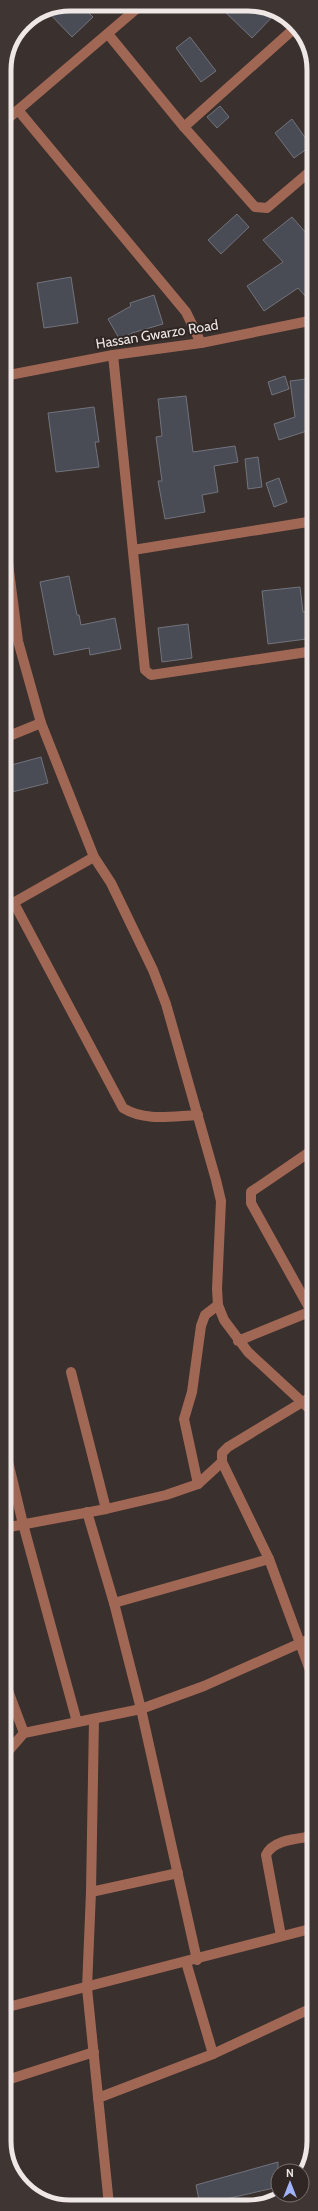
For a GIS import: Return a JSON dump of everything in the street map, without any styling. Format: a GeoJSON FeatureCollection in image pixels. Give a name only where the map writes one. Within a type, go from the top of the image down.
{"type":"FeatureCollection","features":[{"type":"Feature","properties":{"kind":"street"},"geometry":{"type":"LineString","coordinates":[[11,116],[134,11]]}},
{"type":"Feature","properties":{"kind":"street"},"geometry":{"type":"LineString","coordinates":[[184,127],[292,30]]}},
{"type":"Feature","properties":{"kind":"street"},"geometry":{"type":"LineString","coordinates":[[108,34],[184,127],[256,208],[267,208],[307,174]]}},
{"type":"Feature","properties":{"kind":"street"},"geometry":{"type":"LineString","coordinates":[[18,110],[186,312],[201,343]]}},
{"type":"Feature","properties":{"kind":"street","name":"Hassan Gwarzo Road"},"geometry":{"type":"LineString","coordinates":[[11,375],[113,355],[201,343],[307,321]]}},
{"type":"Feature","properties":{"kind":"street"},"geometry":{"type":"LineString","coordinates":[[113,355],[145,670],[147,674],[151,675],[307,652]]}},
{"type":"Feature","properties":{"kind":"street"},"geometry":{"type":"LineString","coordinates":[[133,550],[307,522]]}},
{"type":"Feature","properties":{"kind":"street"},"geometry":{"type":"LineString","coordinates":[[11,586],[18,641],[41,723],[94,857],[110,883],[153,970],[166,1004],[198,1115],[221,1201],[217,1289],[218,1305],[224,1320],[238,1341],[307,1406]]}},
{"type":"Feature","properties":{"kind":"street"},"geometry":{"type":"LineString","coordinates":[[11,618],[15,617]]}},
{"type":"Feature","properties":{"kind":"street"},"geometry":{"type":"LineString","coordinates":[[11,735],[41,723]]}},
{"type":"Feature","properties":{"kind":"street"},"geometry":{"type":"LineString","coordinates":[[11,904],[94,857]]}},
{"type":"Feature","properties":{"kind":"street"},"geometry":{"type":"LineString","coordinates":[[14,903],[124,1108],[133,1114],[148,1118],[198,1115]]}},
{"type":"Feature","properties":{"kind":"street"},"geometry":{"type":"LineString","coordinates":[[307,1153],[251,1192],[250,1197],[251,1203],[307,1301]]}},
{"type":"Feature","properties":{"kind":"street"},"geometry":{"type":"LineString","coordinates":[[198,1484],[184,1419],[192,1392],[201,1326],[205,1315],[218,1305]]}},
{"type":"Feature","properties":{"kind":"street"},"geometry":{"type":"LineString","coordinates":[[238,1341],[307,1312]]}},
{"type":"Feature","properties":{"kind":"street"},"geometry":{"type":"LineString","coordinates":[[71,1372],[106,1509]]}},
{"type":"Feature","properties":{"kind":"street"},"geometry":{"type":"LineString","coordinates":[[307,1398],[228,1447],[222,1453],[222,1462],[269,1559],[307,1662]]}},
{"type":"Feature","properties":{"kind":"street"},"geometry":{"type":"LineString","coordinates":[[11,1527],[106,1509],[166,1495],[198,1484],[222,1462]]}},
{"type":"Feature","properties":{"kind":"street"},"geometry":{"type":"LineString","coordinates":[[11,1474],[23,1524],[77,1722]]}},
{"type":"Feature","properties":{"kind":"street"},"geometry":{"type":"LineString","coordinates":[[87,1512],[114,1603],[141,1709],[196,1960]]}},
{"type":"Feature","properties":{"kind":"street"},"geometry":{"type":"LineString","coordinates":[[114,1603],[269,1559]]}},
{"type":"Feature","properties":{"kind":"street"},"geometry":{"type":"LineString","coordinates":[[11,1748],[24,1733],[141,1709],[204,1686],[307,1640]]}},
{"type":"Feature","properties":{"kind":"street"},"geometry":{"type":"LineString","coordinates":[[11,1699],[24,1733]]}},
{"type":"Feature","properties":{"kind":"street"},"geometry":{"type":"LineString","coordinates":[[94,1719],[91,1892],[87,1988],[108,2200]]}},
{"type":"Feature","properties":{"kind":"street"},"geometry":{"type":"LineString","coordinates":[[281,1936],[266,1855],[268,1849],[275,1844],[307,1837]]}},
{"type":"Feature","properties":{"kind":"street"},"geometry":{"type":"LineString","coordinates":[[91,1892],[178,1873]]}},
{"type":"Feature","properties":{"kind":"street"},"geometry":{"type":"LineString","coordinates":[[11,2006],[196,1960],[307,1930]]}},
{"type":"Feature","properties":{"kind":"street"},"geometry":{"type":"LineString","coordinates":[[186,1962],[214,2054]]}},
{"type":"Feature","properties":{"kind":"street"},"geometry":{"type":"LineString","coordinates":[[98,2098],[214,2054],[307,2010]]}},
{"type":"Feature","properties":{"kind":"street"},"geometry":{"type":"LineString","coordinates":[[11,2079],[94,2052]]}},
{"type":"Feature","properties":{"kind":"building"},"geometry":{"type":"Polygon","coordinates":[[[87,11],[93,17],[72,37],[51,15],[59,12],[87,11]]]}},
{"type":"Feature","properties":{"kind":"building"},"geometry":{"type":"Polygon","coordinates":[[[224,11],[248,11],[263,13],[273,17],[252,38],[224,11]]]}},
{"type":"Feature","properties":{"kind":"building"},"geometry":{"type":"Polygon","coordinates":[[[190,37],[216,71],[201,82],[176,48],[190,37]]]}},
{"type":"Feature","properties":{"kind":"building"},"geometry":{"type":"Polygon","coordinates":[[[220,106],[229,117],[217,128],[207,117],[220,106]]]}},
{"type":"Feature","properties":{"kind":"building"},"geometry":{"type":"Polygon","coordinates":[[[292,119],[307,140],[307,149],[294,158],[275,133],[292,119]]]}},
{"type":"Feature","properties":{"kind":"building"},"geometry":{"type":"Polygon","coordinates":[[[237,214],[249,227],[221,254],[208,240],[237,214]]]}},
{"type":"Feature","properties":{"kind":"building"},"geometry":{"type":"Polygon","coordinates":[[[292,217],[307,234],[307,298],[298,288],[264,311],[247,286],[283,262],[263,240],[292,217]]]}},
{"type":"Feature","properties":{"kind":"building"},"geometry":{"type":"Polygon","coordinates":[[[71,277],[78,323],[44,328],[37,283],[71,277]]]}},
{"type":"Feature","properties":{"kind":"building"},"geometry":{"type":"Polygon","coordinates":[[[154,295],[163,324],[132,333],[120,340],[108,319],[131,306],[130,303],[154,295]]]}},
{"type":"Feature","properties":{"kind":"building"},"geometry":{"type":"Polygon","coordinates":[[[285,376],[289,389],[272,395],[268,382],[285,376]]]}},
{"type":"Feature","properties":{"kind":"building"},"geometry":{"type":"Polygon","coordinates":[[[306,379],[307,395],[305,396],[307,410],[307,431],[279,440],[274,424],[295,417],[290,381],[306,379]]]}},
{"type":"Feature","properties":{"kind":"building"},"geometry":{"type":"Polygon","coordinates":[[[186,396],[193,452],[235,446],[238,462],[214,466],[218,492],[202,495],[205,512],[165,519],[158,481],[162,481],[156,437],[162,436],[158,399],[186,396]]]}},
{"type":"Feature","properties":{"kind":"building"},"geometry":{"type":"Polygon","coordinates":[[[94,407],[99,442],[95,442],[99,467],[56,472],[48,413],[94,407]]]}},
{"type":"Feature","properties":{"kind":"building"},"geometry":{"type":"Polygon","coordinates":[[[258,457],[262,487],[248,489],[245,459],[258,457]]]}},
{"type":"Feature","properties":{"kind":"building"},"geometry":{"type":"Polygon","coordinates":[[[279,478],[287,502],[274,507],[266,483],[279,478]]]}},
{"type":"Feature","properties":{"kind":"building"},"geometry":{"type":"Polygon","coordinates":[[[69,576],[77,615],[79,615],[81,625],[115,618],[121,649],[90,655],[89,648],[54,655],[40,582],[69,576]]]}},
{"type":"Feature","properties":{"kind":"building"},"geometry":{"type":"Polygon","coordinates":[[[300,587],[303,612],[307,611],[307,639],[268,644],[262,591],[300,587]]]}},
{"type":"Feature","properties":{"kind":"building"},"geometry":{"type":"Polygon","coordinates":[[[188,624],[192,658],[162,662],[158,628],[188,624]]]}},
{"type":"Feature","properties":{"kind":"building"},"geometry":{"type":"Polygon","coordinates":[[[41,757],[48,783],[11,792],[11,765],[41,757]]]}},
{"type":"Feature","properties":{"kind":"building"},"geometry":{"type":"Polygon","coordinates":[[[270,2164],[270,2189],[222,2200],[199,2200],[196,2185],[270,2164]]]}}]}
